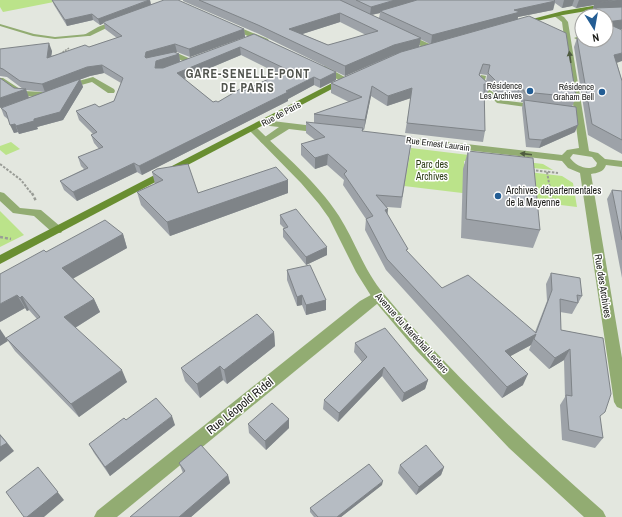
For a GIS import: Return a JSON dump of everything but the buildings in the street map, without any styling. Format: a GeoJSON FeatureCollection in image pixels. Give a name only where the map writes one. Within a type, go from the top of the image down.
{"type":"FeatureCollection","features":[{"type":"Feature","properties":{"kind":"main road"},"geometry":{"type":"LineString","coordinates":[[516,24],[559,12],[622,3]]}},
{"type":"Feature","properties":{"kind":"main road"},"geometry":{"type":"LineString","coordinates":[[417,52],[434,47]]}},
{"type":"Feature","properties":{"kind":"main road","name":"Rue de Paris"},"geometry":{"type":"LineString","coordinates":[[2,259],[349,79]]}},
{"type":"Feature","properties":{"kind":"street"},"geometry":{"type":"LineString","coordinates":[[559,12],[565,22],[574,111],[584,151]]}},
{"type":"Feature","properties":{"kind":"street"},"geometry":{"type":"LineString","coordinates":[[88,35],[100,28],[127,17]]}},
{"type":"Feature","properties":{"kind":"street"},"geometry":{"type":"LineString","coordinates":[[227,25],[252,38],[269,43]]}},
{"type":"Feature","properties":{"kind":"street"},"geometry":{"type":"LineString","coordinates":[[396,31],[434,47]]}},
{"type":"Feature","properties":{"kind":"street"},"geometry":{"type":"LineString","coordinates":[[158,61],[177,54],[190,62]]}},
{"type":"Feature","properties":{"kind":"street"},"geometry":{"type":"LineString","coordinates":[[312,63],[349,79]]}},
{"type":"Feature","properties":{"kind":"street"},"geometry":{"type":"LineString","coordinates":[[25,102],[93,79],[110,91]]}},
{"type":"Feature","properties":{"kind":"street"},"geometry":{"type":"LineString","coordinates":[[3,80],[21,92],[50,93]]}},
{"type":"Feature","properties":{"kind":"street"},"geometry":{"type":"LineString","coordinates":[[264,124],[334,131]]}},
{"type":"Feature","properties":{"kind":"street"},"geometry":{"type":"LineString","coordinates":[[265,141],[287,126]]}},
{"type":"Feature","properties":{"kind":"street","name":"Avenue du Maréchal Leclerc"},"geometry":{"type":"LineString","coordinates":[[253,129],[305,181],[334,217],[362,272],[378,296],[421,346],[515,443],[598,517]]}},
{"type":"Feature","properties":{"kind":"street","name":"Rue Ernest Laurain"},"geometry":{"type":"LineString","coordinates":[[389,138],[565,158]]}},
{"type":"Feature","properties":{"kind":"street"},"geometry":{"type":"LineString","coordinates":[[602,162],[599,169],[585,170],[569,164],[565,158],[568,153],[584,151],[595,155],[602,162],[622,164]]}},
{"type":"Feature","properties":{"kind":"street","name":"Rue des Archives"},"geometry":{"type":"LineString","coordinates":[[585,170],[622,402]]}},
{"type":"Feature","properties":{"kind":"street"},"geometry":{"type":"LineString","coordinates":[[0,195],[17,211],[37,213],[48,221],[56,230]]}},
{"type":"Feature","properties":{"kind":"street","name":"Rue Léopold Ridel"},"geometry":{"type":"LineString","coordinates":[[103,517],[358,310],[378,296]]}},
{"type":"Feature","properties":{"kind":"lane"},"geometry":{"type":"LineString","coordinates":[[0,25],[32,35],[54,38],[88,35]]}},
{"type":"Feature","properties":{"kind":"lane"},"geometry":{"type":"LineString","coordinates":[[483,76],[481,84],[499,102],[538,107]]}},
{"type":"Feature","properties":{"kind":"path"},"geometry":{"type":"LineString","coordinates":[[59,55],[88,35]]}},
{"type":"Feature","properties":{"kind":"path"},"geometry":{"type":"LineString","coordinates":[[0,164],[28,187],[38,204],[37,213]]}},
{"type":"Feature","properties":{"kind":"path"},"geometry":{"type":"LineString","coordinates":[[531,170],[558,173]]}},
{"type":"Feature","properties":{"kind":"path"},"geometry":{"type":"LineString","coordinates":[[547,172],[553,204]]}},
{"type":"Feature","properties":{"kind":"green space"},"geometry":{"type":"Polygon","coordinates":[[[0,0],[64,0],[3,12],[0,7],[0,0]]]}},
{"type":"Feature","properties":{"kind":"green space"},"geometry":{"type":"Polygon","coordinates":[[[11,142],[20,149],[6,155],[0,150],[0,146],[11,142]]]}},
{"type":"Feature","properties":{"kind":"green space","name":"Parc des Archives"},"geometry":{"type":"Polygon","coordinates":[[[411,148],[543,164],[553,170],[464,161],[464,164],[562,176],[573,183],[577,207],[404,186],[411,148]]]}},
{"type":"Feature","properties":{"kind":"green space"},"geometry":{"type":"Polygon","coordinates":[[[0,211],[24,235],[0,247],[0,211]]]}},
{"type":"Feature","properties":{"kind":"place","name":"Résidence Les Archives"},"geometry":{"type":"Point","coordinates":[530,91]}},
{"type":"Feature","properties":{"kind":"place","name":"Résidence Graham Bell"},"geometry":{"type":"Point","coordinates":[602,92]}},
{"type":"Feature","properties":{"kind":"place","name":"Archives départementales de la Mayenne"},"geometry":{"type":"Point","coordinates":[498,196]}},
{"type":"Feature","properties":{"kind":"district","name":"GARE-SENELLE-PONT DE PARIS"},"geometry":{"type":"Point","coordinates":[248,81]}}]}
